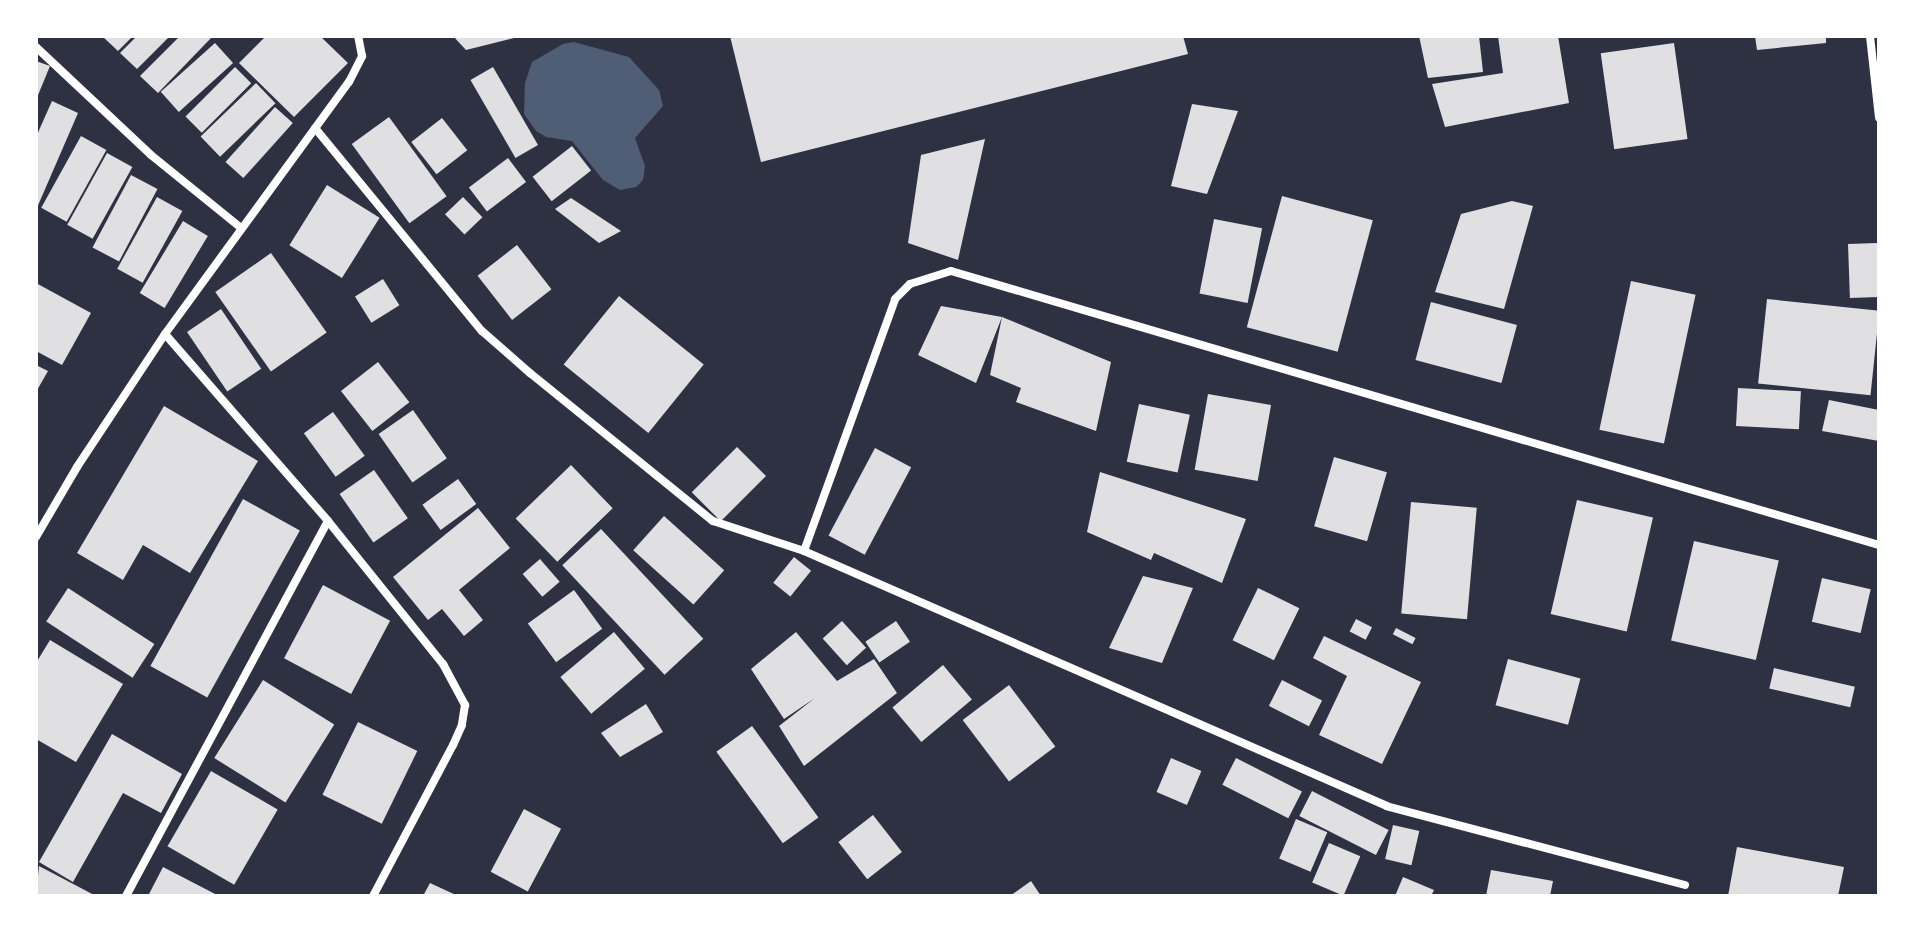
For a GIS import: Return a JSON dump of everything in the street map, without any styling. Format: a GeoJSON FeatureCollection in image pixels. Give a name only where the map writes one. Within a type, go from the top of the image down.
{"type":"FeatureCollection","features":[{"type":"Feature","properties":{"kind":"street"},"geometry":{"type":"LineString","coordinates":[[36,537],[77,467],[165,334],[240,227],[349,82],[362,56],[358,36]]}},
{"type":"Feature","properties":{"kind":"street"},"geometry":{"type":"LineString","coordinates":[[1870,36],[1879,118]]}},
{"type":"Feature","properties":{"kind":"street"},"geometry":{"type":"LineString","coordinates":[[36,47],[151,155],[240,227]]}},
{"type":"Feature","properties":{"kind":"street"},"geometry":{"type":"LineString","coordinates":[[315,128],[472,320],[530,373],[713,521],[804,551],[1387,806],[1685,885]]}},
{"type":"Feature","properties":{"kind":"street"},"geometry":{"type":"LineString","coordinates":[[804,551],[895,299],[910,284],[951,271],[1879,545]]}},
{"type":"Feature","properties":{"kind":"street"},"geometry":{"type":"LineString","coordinates":[[165,334],[328,521],[443,664],[465,705],[462,725],[453,745],[373,896]]}},
{"type":"Feature","properties":{"kind":"street"},"geometry":{"type":"LineString","coordinates":[[126,896],[328,521]]}},
{"type":"Feature","properties":{"kind":"water"},"geometry":{"type":"Polygon","coordinates":[[[574,42],[629,57],[659,90],[663,106],[635,138],[645,166],[643,180],[636,187],[620,190],[603,180],[572,141],[546,137],[536,131],[524,114],[525,83],[532,62],[563,44],[574,42]]]}},
{"type":"Feature","properties":{"kind":"building"},"geometry":{"type":"Polygon","coordinates":[[[102,36],[133,36],[118,51],[102,36]]]}},
{"type":"Feature","properties":{"kind":"building"},"geometry":{"type":"Polygon","coordinates":[[[137,36],[170,36],[137,69],[120,53],[137,36]]]}},
{"type":"Feature","properties":{"kind":"building"},"geometry":{"type":"Polygon","coordinates":[[[180,36],[211,38],[158,93],[140,76],[180,36]]]}},
{"type":"Feature","properties":{"kind":"building"},"geometry":{"type":"Polygon","coordinates":[[[266,36],[320,36],[348,63],[294,117],[239,63],[266,36]]]}},
{"type":"Feature","properties":{"kind":"building"},"geometry":{"type":"Polygon","coordinates":[[[453,36],[518,36],[518,37],[466,50],[453,36]]]}},
{"type":"Feature","properties":{"kind":"building"},"geometry":{"type":"Polygon","coordinates":[[[730,36],[1183,36],[1188,54],[761,162],[730,36]]]}},
{"type":"Feature","properties":{"kind":"building"},"geometry":{"type":"Polygon","coordinates":[[[1419,36],[1479,36],[1483,72],[1428,78],[1419,36]]]}},
{"type":"Feature","properties":{"kind":"building"},"geometry":{"type":"Polygon","coordinates":[[[1498,36],[1558,36],[1569,103],[1445,127],[1432,84],[1503,73],[1498,36]]]}},
{"type":"Feature","properties":{"kind":"building"},"geometry":{"type":"Polygon","coordinates":[[[1755,36],[1826,36],[1826,43],[1757,50],[1755,36]]]}},
{"type":"Feature","properties":{"kind":"building"},"geometry":{"type":"Polygon","coordinates":[[[215,43],[233,63],[179,112],[161,92],[215,43]]]}},
{"type":"Feature","properties":{"kind":"building"},"geometry":{"type":"Polygon","coordinates":[[[1674,43],[1687,139],[1614,149],[1601,53],[1674,43]]]}},
{"type":"Feature","properties":{"kind":"building"},"geometry":{"type":"Polygon","coordinates":[[[36,61],[50,66],[36,100],[36,61]]]}},
{"type":"Feature","properties":{"kind":"building"},"geometry":{"type":"Polygon","coordinates":[[[235,67],[251,83],[202,133],[186,116],[235,67]]]}},
{"type":"Feature","properties":{"kind":"building"},"geometry":{"type":"Polygon","coordinates":[[[493,67],[538,145],[515,158],[470,80],[493,67]]]}},
{"type":"Feature","properties":{"kind":"building"},"geometry":{"type":"Polygon","coordinates":[[[256,83],[275,103],[220,157],[201,136],[256,83]]]}},
{"type":"Feature","properties":{"kind":"building"},"geometry":{"type":"Polygon","coordinates":[[[52,101],[78,113],[36,210],[36,137],[52,101]]]}},
{"type":"Feature","properties":{"kind":"building"},"geometry":{"type":"Polygon","coordinates":[[[1192,104],[1238,111],[1207,194],[1171,186],[1192,104]]]}},
{"type":"Feature","properties":{"kind":"building"},"geometry":{"type":"Polygon","coordinates":[[[275,107],[293,123],[243,178],[225,162],[275,107]]]}},
{"type":"Feature","properties":{"kind":"building"},"geometry":{"type":"Polygon","coordinates":[[[389,117],[447,196],[409,223],[352,144],[389,117]]]}},
{"type":"Feature","properties":{"kind":"building"},"geometry":{"type":"Polygon","coordinates":[[[442,118],[467,150],[437,174],[411,142],[442,118]]]}},
{"type":"Feature","properties":{"kind":"building"},"geometry":{"type":"Polygon","coordinates":[[[81,136],[106,150],[67,222],[41,208],[81,136]]]}},
{"type":"Feature","properties":{"kind":"building"},"geometry":{"type":"Polygon","coordinates":[[[985,139],[958,260],[908,243],[921,155],[985,139]]]}},
{"type":"Feature","properties":{"kind":"building"},"geometry":{"type":"Polygon","coordinates":[[[572,146],[591,170],[552,201],[533,177],[572,146]]]}},
{"type":"Feature","properties":{"kind":"building"},"geometry":{"type":"Polygon","coordinates":[[[107,153],[132,167],[93,239],[67,225],[107,153]]]}},
{"type":"Feature","properties":{"kind":"building"},"geometry":{"type":"Polygon","coordinates":[[[508,158],[526,182],[487,211],[469,187],[508,158]]]}},
{"type":"Feature","properties":{"kind":"building"},"geometry":{"type":"Polygon","coordinates":[[[131,175],[157,189],[119,261],[93,247],[131,175]]]}},
{"type":"Feature","properties":{"kind":"building"},"geometry":{"type":"Polygon","coordinates":[[[327,185],[380,218],[342,278],[289,245],[327,185]]]}},
{"type":"Feature","properties":{"kind":"building"},"geometry":{"type":"Polygon","coordinates":[[[1282,196],[1373,220],[1338,352],[1247,327],[1282,196]]]}},
{"type":"Feature","properties":{"kind":"building"},"geometry":{"type":"Polygon","coordinates":[[[157,197],[182,211],[143,283],[117,269],[157,197]]]}},
{"type":"Feature","properties":{"kind":"building"},"geometry":{"type":"Polygon","coordinates":[[[463,197],[482,217],[464,235],[445,214],[463,197]]]}},
{"type":"Feature","properties":{"kind":"building"},"geometry":{"type":"Polygon","coordinates":[[[571,198],[621,231],[599,243],[555,209],[571,198]]]}},
{"type":"Feature","properties":{"kind":"building"},"geometry":{"type":"Polygon","coordinates":[[[1512,201],[1533,206],[1504,309],[1435,292],[1461,214],[1512,201]]]}},
{"type":"Feature","properties":{"kind":"building"},"geometry":{"type":"Polygon","coordinates":[[[1214,219],[1262,228],[1248,303],[1199,294],[1214,219]]]}},
{"type":"Feature","properties":{"kind":"building"},"geometry":{"type":"Polygon","coordinates":[[[183,221],[208,236],[165,308],[140,293],[183,221]]]}},
{"type":"Feature","properties":{"kind":"building"},"geometry":{"type":"Polygon","coordinates":[[[1877,243],[1879,297],[1850,298],[1848,244],[1877,243]]]}},
{"type":"Feature","properties":{"kind":"building"},"geometry":{"type":"Polygon","coordinates":[[[517,245],[551,289],[512,320],[478,276],[517,245]]]}},
{"type":"Feature","properties":{"kind":"building"},"geometry":{"type":"Polygon","coordinates":[[[271,253],[327,332],[271,371],[215,292],[271,253]]]}},
{"type":"Feature","properties":{"kind":"building"},"geometry":{"type":"Polygon","coordinates":[[[383,279],[399,305],[371,323],[355,296],[383,279]]]}},
{"type":"Feature","properties":{"kind":"building"},"geometry":{"type":"Polygon","coordinates":[[[1631,281],[1696,295],[1664,443],[1599,430],[1631,281]]]}},
{"type":"Feature","properties":{"kind":"building"},"geometry":{"type":"Polygon","coordinates":[[[36,283],[91,313],[62,365],[36,351],[36,283]]]}},
{"type":"Feature","properties":{"kind":"building"},"geometry":{"type":"Polygon","coordinates":[[[619,296],[704,365],[648,433],[564,364],[619,296]]]}},
{"type":"Feature","properties":{"kind":"building"},"geometry":{"type":"Polygon","coordinates":[[[1767,299],[1879,311],[1870,395],[1758,384],[1767,299]]]}},
{"type":"Feature","properties":{"kind":"building"},"geometry":{"type":"Polygon","coordinates":[[[1431,302],[1517,325],[1501,383],[1415,360],[1431,302]]]}},
{"type":"Feature","properties":{"kind":"building"},"geometry":{"type":"Polygon","coordinates":[[[941,306],[1002,317],[976,383],[918,355],[941,306]]]}},
{"type":"Feature","properties":{"kind":"building"},"geometry":{"type":"Polygon","coordinates":[[[221,309],[261,369],[227,392],[187,332],[221,309]]]}},
{"type":"Feature","properties":{"kind":"building"},"geometry":{"type":"Polygon","coordinates":[[[1002,317],[1111,362],[1096,431],[1016,402],[1021,388],[990,375],[1002,317]]]}},
{"type":"Feature","properties":{"kind":"building"},"geometry":{"type":"Polygon","coordinates":[[[378,362],[409,402],[372,431],[341,391],[378,362]]]}},
{"type":"Feature","properties":{"kind":"building"},"geometry":{"type":"Polygon","coordinates":[[[36,365],[48,371],[36,392],[36,365]]]}},
{"type":"Feature","properties":{"kind":"building"},"geometry":{"type":"Polygon","coordinates":[[[1738,388],[1801,391],[1799,429],[1736,426],[1738,388]]]}},
{"type":"Feature","properties":{"kind":"building"},"geometry":{"type":"Polygon","coordinates":[[[1208,394],[1271,405],[1258,481],[1195,470],[1208,394]]]}},
{"type":"Feature","properties":{"kind":"building"},"geometry":{"type":"Polygon","coordinates":[[[1829,400],[1879,410],[1879,441],[1822,431],[1829,400]]]}},
{"type":"Feature","properties":{"kind":"building"},"geometry":{"type":"Polygon","coordinates":[[[1139,404],[1190,415],[1178,473],[1127,462],[1139,404]]]}},
{"type":"Feature","properties":{"kind":"building"},"geometry":{"type":"Polygon","coordinates":[[[164,406],[258,461],[190,573],[143,545],[123,580],[77,553],[164,406]]]}},
{"type":"Feature","properties":{"kind":"building"},"geometry":{"type":"Polygon","coordinates":[[[413,410],[447,458],[412,482],[379,434],[413,410]]]}},
{"type":"Feature","properties":{"kind":"building"},"geometry":{"type":"Polygon","coordinates":[[[333,412],[365,456],[336,477],[304,433],[333,412]]]}},
{"type":"Feature","properties":{"kind":"building"},"geometry":{"type":"Polygon","coordinates":[[[737,447],[766,476],[721,521],[692,492],[737,447]]]}},
{"type":"Feature","properties":{"kind":"building"},"geometry":{"type":"Polygon","coordinates":[[[875,448],[911,467],[865,555],[829,535],[875,448]]]}},
{"type":"Feature","properties":{"kind":"building"},"geometry":{"type":"Polygon","coordinates":[[[1334,457],[1387,472],[1367,541],[1314,526],[1334,457]]]}},
{"type":"Feature","properties":{"kind":"building"},"geometry":{"type":"Polygon","coordinates":[[[571,465],[613,508],[557,562],[516,518],[571,465]]]}},
{"type":"Feature","properties":{"kind":"building"},"geometry":{"type":"Polygon","coordinates":[[[374,470],[408,518],[373,542],[340,494],[374,470]]]}},
{"type":"Feature","properties":{"kind":"building"},"geometry":{"type":"Polygon","coordinates":[[[1100,472],[1246,519],[1222,583],[1154,553],[1151,560],[1087,532],[1100,472]]]}},
{"type":"Feature","properties":{"kind":"building"},"geometry":{"type":"Polygon","coordinates":[[[458,479],[476,504],[441,530],[422,505],[458,479]]]}},
{"type":"Feature","properties":{"kind":"building"},"geometry":{"type":"Polygon","coordinates":[[[243,499],[300,531],[207,698],[150,666],[243,499]]]}},
{"type":"Feature","properties":{"kind":"building"},"geometry":{"type":"Polygon","coordinates":[[[1577,500],[1653,518],[1627,632],[1551,614],[1577,500]]]}},
{"type":"Feature","properties":{"kind":"building"},"geometry":{"type":"Polygon","coordinates":[[[1411,502],[1477,508],[1467,619],[1401,614],[1411,502]]]}},
{"type":"Feature","properties":{"kind":"building"},"geometry":{"type":"Polygon","coordinates":[[[478,508],[510,548],[459,590],[483,620],[464,636],[442,609],[428,620],[393,577],[478,508]]]}},
{"type":"Feature","properties":{"kind":"building"},"geometry":{"type":"Polygon","coordinates":[[[664,516],[724,570],[693,604],[633,550],[664,516]]]}},
{"type":"Feature","properties":{"kind":"building"},"geometry":{"type":"Polygon","coordinates":[[[601,529],[703,639],[665,675],[562,565],[601,529]]]}},
{"type":"Feature","properties":{"kind":"building"},"geometry":{"type":"Polygon","coordinates":[[[1694,541],[1779,561],[1756,660],[1671,640],[1694,541]]]}},
{"type":"Feature","properties":{"kind":"building"},"geometry":{"type":"Polygon","coordinates":[[[794,557],[811,571],[790,596],[773,583],[794,557]]]}},
{"type":"Feature","properties":{"kind":"building"},"geometry":{"type":"Polygon","coordinates":[[[540,559],[560,582],[542,597],[523,574],[540,559]]]}},
{"type":"Feature","properties":{"kind":"building"},"geometry":{"type":"Polygon","coordinates":[[[1143,576],[1193,588],[1162,663],[1109,648],[1143,576]]]}},
{"type":"Feature","properties":{"kind":"building"},"geometry":{"type":"Polygon","coordinates":[[[1822,578],[1871,589],[1861,633],[1812,622],[1822,578]]]}},
{"type":"Feature","properties":{"kind":"building"},"geometry":{"type":"Polygon","coordinates":[[[323,585],[390,621],[351,694],[284,658],[323,585]]]}},
{"type":"Feature","properties":{"kind":"building"},"geometry":{"type":"Polygon","coordinates":[[[68,588],[154,644],[133,678],[46,622],[68,588]]]}},
{"type":"Feature","properties":{"kind":"building"},"geometry":{"type":"Polygon","coordinates":[[[1258,588],[1299,608],[1274,660],[1233,640],[1258,588]]]}},
{"type":"Feature","properties":{"kind":"building"},"geometry":{"type":"Polygon","coordinates":[[[574,590],[602,629],[556,662],[528,624],[574,590]]]}},
{"type":"Feature","properties":{"kind":"building"},"geometry":{"type":"Polygon","coordinates":[[[1356,619],[1372,627],[1366,640],[1350,631],[1356,619]]]}},
{"type":"Feature","properties":{"kind":"building"},"geometry":{"type":"Polygon","coordinates":[[[842,621],[866,648],[847,665],[823,638],[842,621]]]}},
{"type":"Feature","properties":{"kind":"building"},"geometry":{"type":"Polygon","coordinates":[[[896,621],[910,642],[879,662],[865,642],[896,621]]]}},
{"type":"Feature","properties":{"kind":"building"},"geometry":{"type":"Polygon","coordinates":[[[1396,628],[1416,638],[1412,644],[1393,634],[1396,628]]]}},
{"type":"Feature","properties":{"kind":"building"},"geometry":{"type":"Polygon","coordinates":[[[614,632],[645,669],[591,714],[560,677],[614,632]]]}},
{"type":"Feature","properties":{"kind":"building"},"geometry":{"type":"Polygon","coordinates":[[[796,632],[837,681],[874,659],[897,693],[804,766],[779,726],[815,698],[784,719],[751,669],[796,632]]]}},
{"type":"Feature","properties":{"kind":"building"},"geometry":{"type":"Polygon","coordinates":[[[1324,636],[1421,682],[1382,764],[1319,735],[1347,676],[1313,658],[1324,636]]]}},
{"type":"Feature","properties":{"kind":"building"},"geometry":{"type":"Polygon","coordinates":[[[50,640],[123,684],[76,762],[36,739],[36,663],[50,640]]]}},
{"type":"Feature","properties":{"kind":"building"},"geometry":{"type":"Polygon","coordinates":[[[1508,659],[1580,678],[1568,725],[1496,705],[1508,659]]]}},
{"type":"Feature","properties":{"kind":"building"},"geometry":{"type":"Polygon","coordinates":[[[943,665],[972,699],[921,742],[892,707],[943,665]]]}},
{"type":"Feature","properties":{"kind":"building"},"geometry":{"type":"Polygon","coordinates":[[[1774,668],[1855,687],[1850,707],[1769,688],[1774,668]]]}},
{"type":"Feature","properties":{"kind":"building"},"geometry":{"type":"Polygon","coordinates":[[[263,680],[334,725],[285,803],[214,758],[263,680]]]}},
{"type":"Feature","properties":{"kind":"building"},"geometry":{"type":"Polygon","coordinates":[[[1282,680],[1322,700],[1309,726],[1269,706],[1282,680]]]}},
{"type":"Feature","properties":{"kind":"building"},"geometry":{"type":"Polygon","coordinates":[[[1009,685],[1055,746],[1009,781],[963,720],[1009,685]]]}},
{"type":"Feature","properties":{"kind":"building"},"geometry":{"type":"Polygon","coordinates":[[[646,704],[663,732],[620,757],[601,733],[646,704]]]}},
{"type":"Feature","properties":{"kind":"building"},"geometry":{"type":"Polygon","coordinates":[[[358,722],[417,751],[382,824],[322,795],[358,722]]]}},
{"type":"Feature","properties":{"kind":"building"},"geometry":{"type":"Polygon","coordinates":[[[752,726],[818,817],[783,843],[716,752],[752,726]]]}},
{"type":"Feature","properties":{"kind":"building"},"geometry":{"type":"Polygon","coordinates":[[[112,734],[182,774],[161,813],[123,793],[73,882],[39,862],[112,734]]]}},
{"type":"Feature","properties":{"kind":"building"},"geometry":{"type":"Polygon","coordinates":[[[1171,758],[1201,771],[1187,805],[1157,792],[1171,758]]]}},
{"type":"Feature","properties":{"kind":"building"},"geometry":{"type":"Polygon","coordinates":[[[1236,758],[1302,792],[1288,818],[1222,785],[1236,758]]]}},
{"type":"Feature","properties":{"kind":"building"},"geometry":{"type":"Polygon","coordinates":[[[211,771],[278,810],[234,885],[167,846],[211,771]]]}},
{"type":"Feature","properties":{"kind":"building"},"geometry":{"type":"Polygon","coordinates":[[[1312,791],[1389,830],[1376,855],[1299,816],[1312,791]]]}},
{"type":"Feature","properties":{"kind":"building"},"geometry":{"type":"Polygon","coordinates":[[[524,809],[561,829],[528,891],[491,872],[524,809]]]}},
{"type":"Feature","properties":{"kind":"building"},"geometry":{"type":"Polygon","coordinates":[[[873,815],[902,852],[867,879],[838,842],[873,815]]]}},
{"type":"Feature","properties":{"kind":"building"},"geometry":{"type":"Polygon","coordinates":[[[1296,819],[1327,832],[1310,872],[1279,859],[1296,819]]]}},
{"type":"Feature","properties":{"kind":"building"},"geometry":{"type":"Polygon","coordinates":[[[1393,825],[1419,831],[1411,865],[1385,859],[1393,825]]]}},
{"type":"Feature","properties":{"kind":"building"},"geometry":{"type":"Polygon","coordinates":[[[1329,843],[1360,856],[1343,896],[1312,883],[1329,843]]]}},
{"type":"Feature","properties":{"kind":"building"},"geometry":{"type":"Polygon","coordinates":[[[1737,847],[1844,867],[1838,896],[1728,896],[1737,847]]]}},
{"type":"Feature","properties":{"kind":"building"},"geometry":{"type":"Polygon","coordinates":[[[39,866],[96,896],[36,896],[39,866]]]}},
{"type":"Feature","properties":{"kind":"building"},"geometry":{"type":"Polygon","coordinates":[[[163,867],[219,896],[148,896],[163,867]]]}},
{"type":"Feature","properties":{"kind":"building"},"geometry":{"type":"Polygon","coordinates":[[[1491,870],[1553,881],[1550,896],[1486,896],[1491,870]]]}},
{"type":"Feature","properties":{"kind":"building"},"geometry":{"type":"Polygon","coordinates":[[[1403,877],[1434,890],[1431,896],[1395,896],[1403,877]]]}},
{"type":"Feature","properties":{"kind":"building"},"geometry":{"type":"Polygon","coordinates":[[[1031,881],[1041,896],[1010,896],[1031,881]]]}},
{"type":"Feature","properties":{"kind":"building"},"geometry":{"type":"Polygon","coordinates":[[[430,883],[458,896],[423,896],[430,883]]]}}]}
